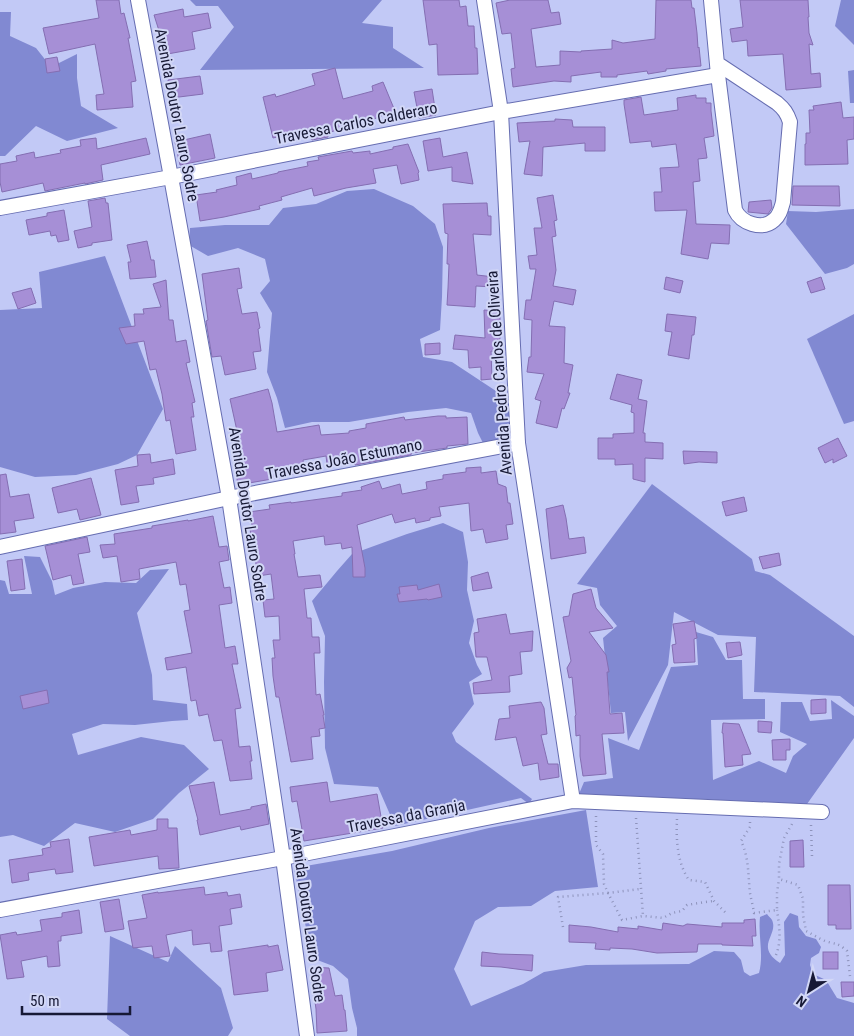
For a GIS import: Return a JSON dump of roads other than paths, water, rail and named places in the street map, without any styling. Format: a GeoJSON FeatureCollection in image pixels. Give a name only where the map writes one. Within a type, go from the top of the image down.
{"type":"FeatureCollection","features":[{"type":"Feature","properties":{"kind":"street","name":"Avenida Doutor Lauro Sodre"},"geometry":{"type":"LineString","coordinates":[[138,0],[229,498],[283,858],[307,1036]]}},
{"type":"Feature","properties":{"kind":"street","name":"Avenida Pedro Carlos de Oliveira"},"geometry":{"type":"LineString","coordinates":[[484,0],[501,112],[518,443],[573,801]]}},
{"type":"Feature","properties":{"kind":"street"},"geometry":{"type":"LineString","coordinates":[[712,0],[718,70],[734,210],[742,220],[749,223],[769,223],[775,220],[783,202],[790,122],[784,109],[777,103],[718,70]]}},
{"type":"Feature","properties":{"kind":"street","name":"Travessa Carlos Calderaro"},"geometry":{"type":"LineString","coordinates":[[0,208],[171,178],[718,70]]}},
{"type":"Feature","properties":{"kind":"street","name":"Travessa João Estumano"},"geometry":{"type":"LineString","coordinates":[[0,547],[229,498],[518,443]]}},
{"type":"Feature","properties":{"kind":"street","name":"Travessa da Granja"},"geometry":{"type":"LineString","coordinates":[[0,910],[283,858],[573,801],[816,811]]}}]}
